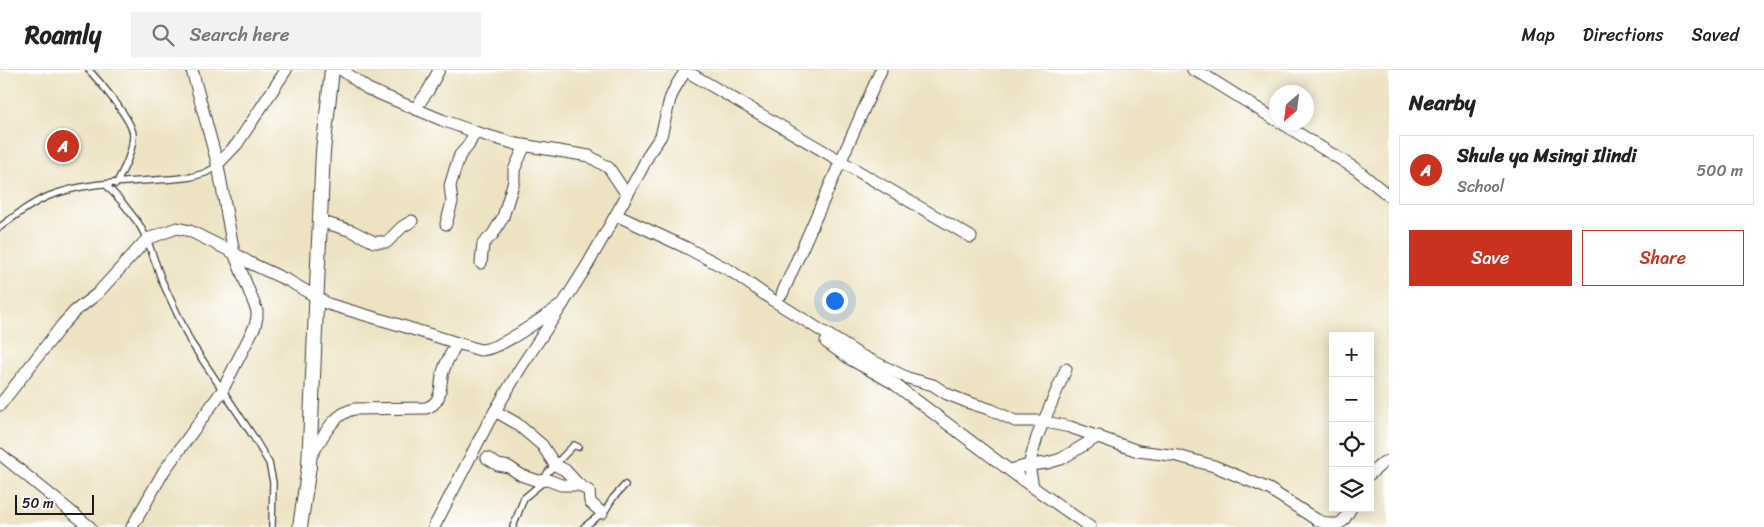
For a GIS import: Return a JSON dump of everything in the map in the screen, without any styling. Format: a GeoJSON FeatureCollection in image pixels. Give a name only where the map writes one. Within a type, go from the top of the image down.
{"type":"FeatureCollection","features":[{"type":"Feature","properties":{"kind":"street"},"geometry":{"type":"LineString","coordinates":[[132,527],[164,471],[222,391],[255,326],[257,317],[257,311],[234,253],[218,165],[192,70]]}},
{"type":"Feature","properties":{"kind":"street"},"geometry":{"type":"LineString","coordinates":[[218,165],[237,144],[286,70]]}},
{"type":"Feature","properties":{"kind":"street"},"geometry":{"type":"LineString","coordinates":[[300,527],[310,458],[323,150],[332,70]]}},
{"type":"Feature","properties":{"kind":"street"},"geometry":{"type":"LineString","coordinates":[[342,70],[368,89],[475,132],[525,145],[589,156],[609,168],[627,195]]}},
{"type":"Feature","properties":{"kind":"street"},"geometry":{"type":"LineString","coordinates":[[415,109],[428,91],[439,70]]}},
{"type":"Feature","properties":{"kind":"street"},"geometry":{"type":"LineString","coordinates":[[782,294],[881,70]]}},
{"type":"Feature","properties":{"kind":"street"},"geometry":{"type":"LineString","coordinates":[[1193,70],[1269,116]]}},
{"type":"Feature","properties":{"kind":"street"},"geometry":{"type":"LineString","coordinates":[[434,527],[495,411],[521,367],[564,304],[616,215],[652,148],[661,136],[670,98],[676,86],[690,72],[971,237]]}},
{"type":"Feature","properties":{"kind":"street"},"geometry":{"type":"LineString","coordinates":[[1293,130],[1356,170],[1389,196]]}},
{"type":"Feature","properties":{"kind":"street"},"geometry":{"type":"LineString","coordinates":[[446,224],[452,202],[450,186],[455,169],[460,155],[468,146],[475,132]]}},
{"type":"Feature","properties":{"kind":"street"},"geometry":{"type":"LineString","coordinates":[[481,263],[483,244],[493,234],[503,217],[514,181],[514,170],[525,145]]}},
{"type":"Feature","properties":{"kind":"street"},"geometry":{"type":"LineString","coordinates":[[616,215],[731,271],[771,299],[860,355],[908,378],[926,382],[961,400],[992,410],[1012,420],[1044,422],[1070,427],[1138,450],[1178,456],[1214,466],[1269,489],[1317,520],[1328,524],[1342,522],[1348,512]]}},
{"type":"Feature","properties":{"kind":"street"},"geometry":{"type":"LineString","coordinates":[[320,225],[326,223],[352,231],[374,242],[387,242],[402,227],[412,221]]}},
{"type":"Feature","properties":{"kind":"street"},"geometry":{"type":"LineString","coordinates":[[0,405],[75,311],[96,294],[147,239],[171,230],[183,228],[289,281],[332,306],[480,350],[492,348],[564,304]]}},
{"type":"Feature","properties":{"kind":"street"},"geometry":{"type":"LineString","coordinates":[[771,299],[804,326],[850,359],[893,383],[1090,527]]}},
{"type":"Feature","properties":{"kind":"street"},"geometry":{"type":"LineString","coordinates":[[310,458],[333,422],[344,411],[354,409],[426,408],[432,406],[440,395],[442,374],[457,343]]}},
{"type":"Feature","properties":{"kind":"street"},"geometry":{"type":"LineString","coordinates":[[1033,487],[1029,465],[1066,369]]}},
{"type":"Feature","properties":{"kind":"street"},"geometry":{"type":"LineString","coordinates":[[495,411],[516,423],[542,445],[555,465],[565,470],[579,485],[589,491],[590,502],[602,513]]}},
{"type":"Feature","properties":{"kind":"street"},"geometry":{"type":"LineString","coordinates":[[1010,470],[1047,463],[1061,458],[1099,436]]}},
{"type":"Feature","properties":{"kind":"street"},"geometry":{"type":"LineString","coordinates":[[0,454],[90,527]]}},
{"type":"Feature","properties":{"kind":"street"},"geometry":{"type":"LineString","coordinates":[[487,458],[498,465],[509,467],[521,475],[538,481],[548,480],[561,485],[579,485]]}},
{"type":"Feature","properties":{"kind":"street"},"geometry":{"type":"LineString","coordinates":[[1374,471],[1384,462],[1389,461]]}},
{"type":"Feature","properties":{"kind":"lane"},"geometry":{"type":"LineString","coordinates":[[90,70],[132,130],[132,144],[127,162],[116,184]]}},
{"type":"Feature","properties":{"kind":"lane"},"geometry":{"type":"LineString","coordinates":[[0,227],[34,203],[49,196],[86,186],[191,177],[204,173],[218,165]]}},
{"type":"Feature","properties":{"kind":"lane"},"geometry":{"type":"LineString","coordinates":[[106,185],[136,219],[147,239],[162,281],[190,341],[269,463],[273,482],[272,527]]}},
{"type":"Feature","properties":{"kind":"lane"},"geometry":{"type":"LineString","coordinates":[[512,527],[524,498],[543,481],[574,445],[578,447]]}},
{"type":"Feature","properties":{"kind":"lane"},"geometry":{"type":"LineString","coordinates":[[584,527],[602,513],[625,485]]}},
{"type":"Feature","properties":{"kind":"place","name":"Shule ya Msingi Ilindi"},"geometry":{"type":"Point","coordinates":[63,146]}}]}
